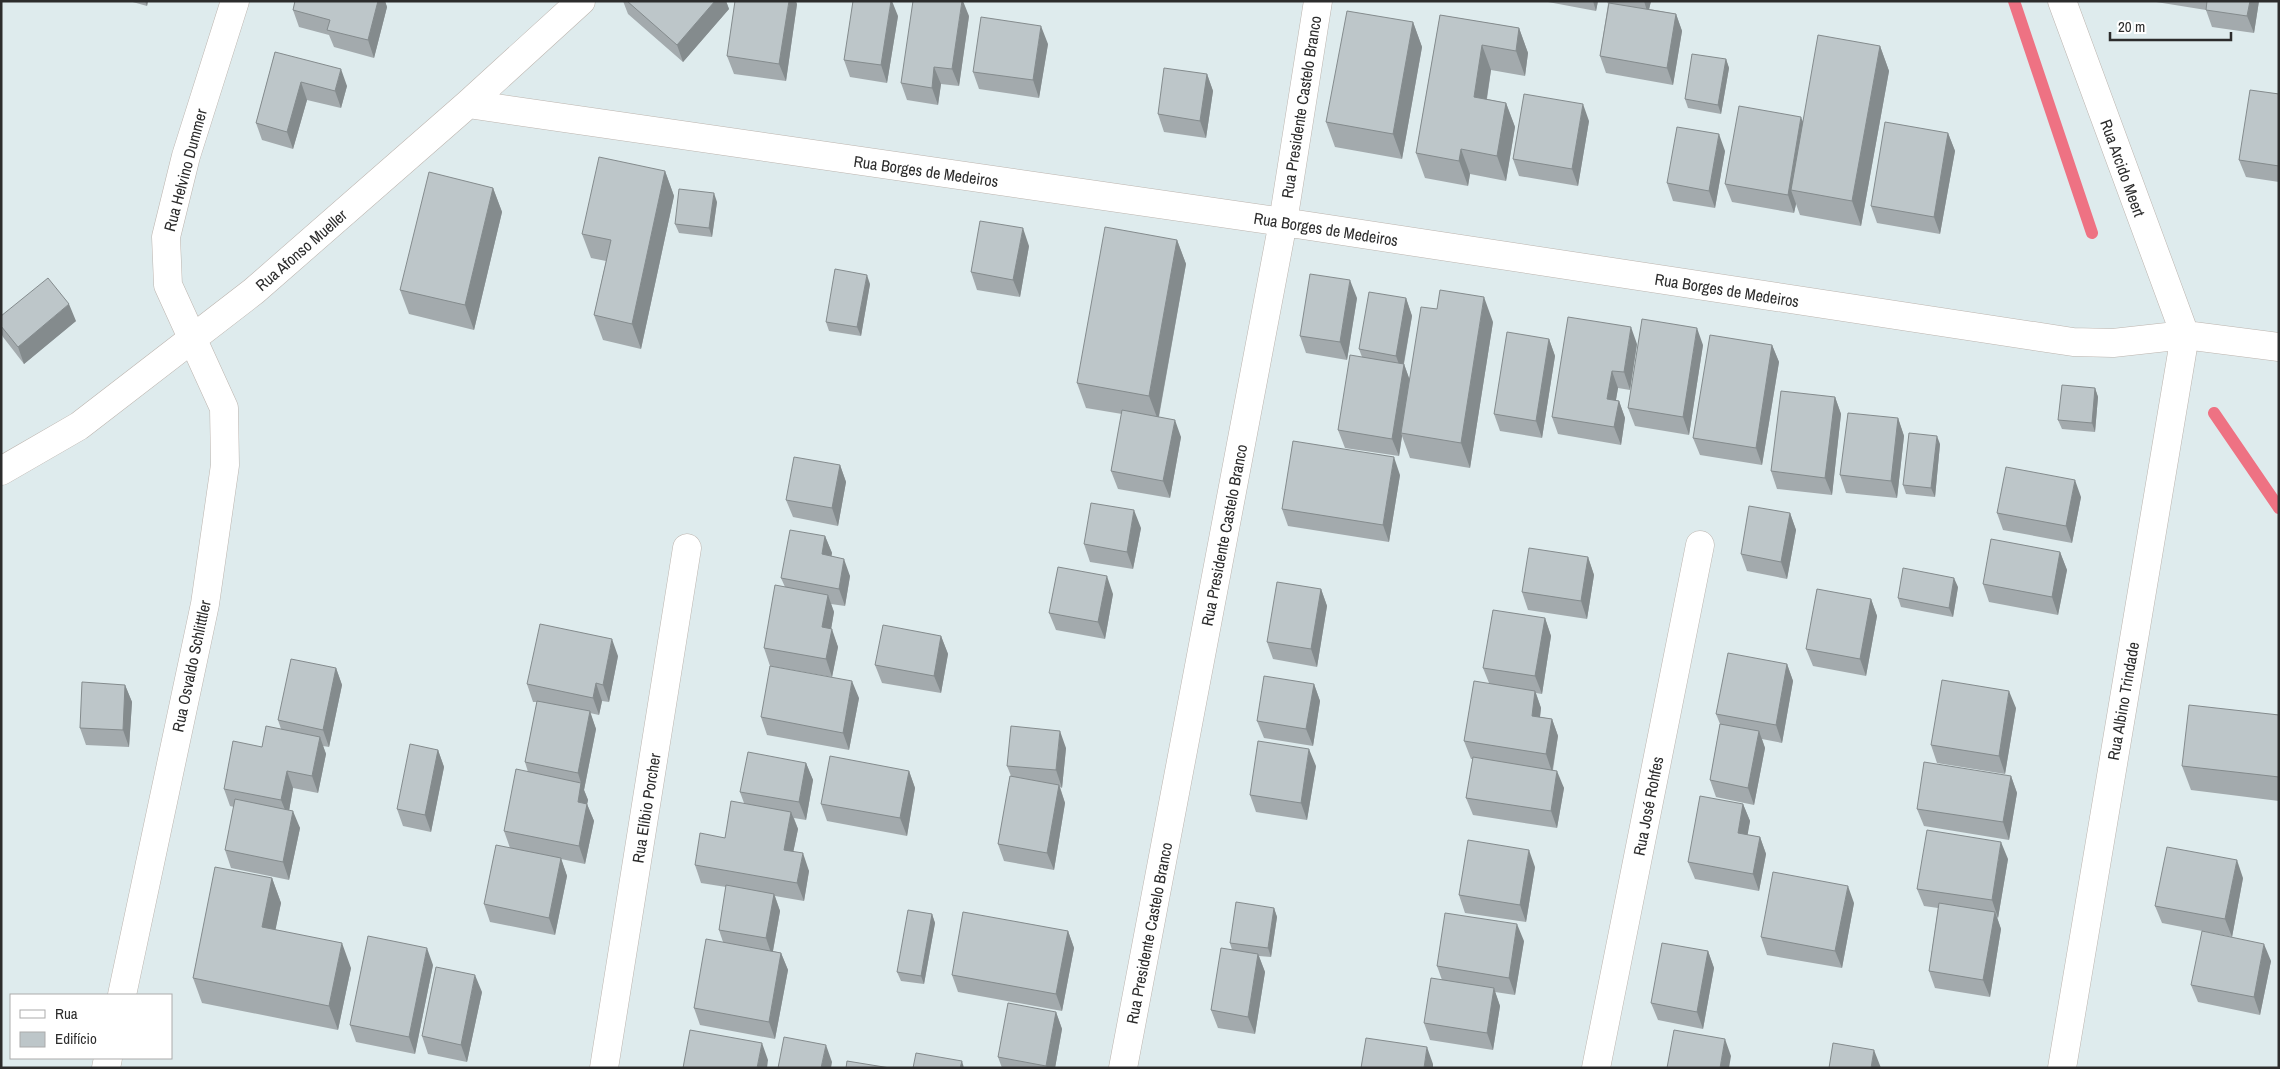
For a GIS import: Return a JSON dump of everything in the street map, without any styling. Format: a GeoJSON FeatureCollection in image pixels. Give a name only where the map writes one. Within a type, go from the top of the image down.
{"type":"FeatureCollection","features":[{"type":"Feature","properties":{"kind":"street","name":"Rua Helvino Dummer"},"geometry":{"type":"LineString","coordinates":[[193,339],[168,285],[166,237],[186,156],[235,1]]}},
{"type":"Feature","properties":{"kind":"street","name":"Rua Afonso Mueller"},"geometry":{"type":"LineString","coordinates":[[1,471],[79,426],[254,291],[468,104],[581,1]]}},
{"type":"Feature","properties":{"kind":"street","name":"Rua Presidente Castelo Branco"},"geometry":{"type":"LineString","coordinates":[[1124,1068],[1283,222],[1318,1]]}},
{"type":"Feature","properties":{"kind":"street","name":"Rua Arcido Meert"},"geometry":{"type":"LineString","coordinates":[[2062,1],[2185,335]]}},
{"type":"Feature","properties":{"kind":"street","name":"Rua Borges de Medeiros"},"geometry":{"type":"LineString","coordinates":[[468,104],[1283,222],[2073,342],[2113,343],[2185,335],[2279,347]]}},
{"type":"Feature","properties":{"kind":"street","name":"Rua Albino Trindade"},"geometry":{"type":"LineString","coordinates":[[2062,1068],[2185,335]]}},
{"type":"Feature","properties":{"kind":"street","name":"Rua Osvaldo Schlitttler"},"geometry":{"type":"LineString","coordinates":[[122,994],[205,604],[225,465],[224,408],[193,339]]}},
{"type":"Feature","properties":{"kind":"street","name":"Rua José Rohfes"},"geometry":{"type":"LineString","coordinates":[[1596,1068],[1700,545]]}},
{"type":"Feature","properties":{"kind":"street","name":"Rua Elíbio Porcher"},"geometry":{"type":"LineString","coordinates":[[604,1068],[687,548]]}},
{"type":"Feature","properties":{"kind":"building"},"geometry":{"type":"Polygon","coordinates":[[[295,1],[378,1],[368,40],[327,30],[330,20],[293,10],[295,1]]]}},
{"type":"Feature","properties":{"kind":"building"},"geometry":{"type":"Polygon","coordinates":[[[627,1],[715,1],[677,45],[627,1]]]}},
{"type":"Feature","properties":{"kind":"building"},"geometry":{"type":"Polygon","coordinates":[[[735,1],[789,1],[779,64],[727,56],[735,1]]]}},
{"type":"Feature","properties":{"kind":"building"},"geometry":{"type":"Polygon","coordinates":[[[853,1],[891,1],[881,65],[844,60],[853,1]]]}},
{"type":"Feature","properties":{"kind":"building"},"geometry":{"type":"Polygon","coordinates":[[[913,1],[962,1],[952,69],[934,67],[932,88],[901,83],[913,1]]]}},
{"type":"Feature","properties":{"kind":"building"},"geometry":{"type":"Polygon","coordinates":[[[2207,1],[2250,1],[2247,16],[2206,10],[2207,1]]]}},
{"type":"Feature","properties":{"kind":"building"},"geometry":{"type":"Polygon","coordinates":[[[1609,3],[1676,14],[1667,68],[1600,56],[1609,3]]]}},
{"type":"Feature","properties":{"kind":"building"},"geometry":{"type":"Polygon","coordinates":[[[1347,11],[1413,22],[1393,134],[1326,122],[1347,11]]]}},
{"type":"Feature","properties":{"kind":"building"},"geometry":{"type":"Polygon","coordinates":[[[1440,15],[1519,28],[1516,51],[1482,45],[1474,97],[1506,103],[1497,156],[1461,149],[1459,161],[1416,153],[1440,15]]]}},
{"type":"Feature","properties":{"kind":"building"},"geometry":{"type":"Polygon","coordinates":[[[981,17],[1041,26],[1033,80],[973,72],[981,17]]]}},
{"type":"Feature","properties":{"kind":"building"},"geometry":{"type":"Polygon","coordinates":[[[1818,35],[1880,46],[1852,201],[1791,190],[1818,35]]]}},
{"type":"Feature","properties":{"kind":"building"},"geometry":{"type":"Polygon","coordinates":[[[275,52],[341,69],[335,91],[301,82],[287,132],[256,123],[275,52]]]}},
{"type":"Feature","properties":{"kind":"building"},"geometry":{"type":"Polygon","coordinates":[[[1692,54],[1726,59],[1718,105],[1685,99],[1692,54]]]}},
{"type":"Feature","properties":{"kind":"building"},"geometry":{"type":"Polygon","coordinates":[[[1164,68],[1207,74],[1200,121],[1158,114],[1164,68]]]}},
{"type":"Feature","properties":{"kind":"building"},"geometry":{"type":"Polygon","coordinates":[[[2250,90],[2279,94],[2279,166],[2239,160],[2250,90]]]}},
{"type":"Feature","properties":{"kind":"building"},"geometry":{"type":"Polygon","coordinates":[[[1524,94],[1583,104],[1572,169],[1513,159],[1524,94]]]}},
{"type":"Feature","properties":{"kind":"building"},"geometry":{"type":"Polygon","coordinates":[[[1739,106],[1801,117],[1788,195],[1725,184],[1739,106]]]}},
{"type":"Feature","properties":{"kind":"building"},"geometry":{"type":"Polygon","coordinates":[[[1885,122],[1948,133],[1934,217],[1871,206],[1885,122]]]}},
{"type":"Feature","properties":{"kind":"building"},"geometry":{"type":"Polygon","coordinates":[[[1677,127],[1719,134],[1709,191],[1667,183],[1677,127]]]}},
{"type":"Feature","properties":{"kind":"building"},"geometry":{"type":"Polygon","coordinates":[[[599,157],[665,171],[632,324],[594,315],[611,240],[582,234],[599,157]]]}},
{"type":"Feature","properties":{"kind":"building"},"geometry":{"type":"Polygon","coordinates":[[[429,172],[493,188],[465,305],[400,290],[429,172]]]}},
{"type":"Feature","properties":{"kind":"building"},"geometry":{"type":"Polygon","coordinates":[[[679,189],[714,193],[709,228],[675,224],[679,189]]]}},
{"type":"Feature","properties":{"kind":"building"},"geometry":{"type":"Polygon","coordinates":[[[980,221],[1023,228],[1013,280],[971,272],[980,221]]]}},
{"type":"Feature","properties":{"kind":"building"},"geometry":{"type":"Polygon","coordinates":[[[1105,227],[1177,240],[1149,396],[1077,383],[1105,227]]]}},
{"type":"Feature","properties":{"kind":"building"},"geometry":{"type":"Polygon","coordinates":[[[835,269],[867,275],[857,327],[826,322],[835,269]]]}},
{"type":"Feature","properties":{"kind":"building"},"geometry":{"type":"Polygon","coordinates":[[[1310,274],[1350,280],[1340,342],[1300,336],[1310,274]]]}},
{"type":"Feature","properties":{"kind":"building"},"geometry":{"type":"Polygon","coordinates":[[[48,278],[69,304],[18,347],[1,326],[1,316],[48,278]]]}},
{"type":"Feature","properties":{"kind":"building"},"geometry":{"type":"Polygon","coordinates":[[[1440,290],[1484,297],[1461,443],[1401,433],[1421,307],[1437,309],[1440,290]]]}},
{"type":"Feature","properties":{"kind":"building"},"geometry":{"type":"Polygon","coordinates":[[[1369,292],[1406,298],[1396,356],[1359,349],[1369,292]]]}},
{"type":"Feature","properties":{"kind":"building"},"geometry":{"type":"Polygon","coordinates":[[[1568,317],[1631,327],[1624,372],[1612,371],[1607,399],[1619,401],[1614,427],[1552,417],[1568,317]]]}},
{"type":"Feature","properties":{"kind":"building"},"geometry":{"type":"Polygon","coordinates":[[[1642,319],[1697,328],[1683,417],[1628,408],[1642,319]]]}},
{"type":"Feature","properties":{"kind":"building"},"geometry":{"type":"Polygon","coordinates":[[[1507,332],[1549,339],[1536,421],[1494,414],[1507,332]]]}},
{"type":"Feature","properties":{"kind":"building"},"geometry":{"type":"Polygon","coordinates":[[[1710,335],[1772,345],[1756,448],[1693,438],[1710,335]]]}},
{"type":"Feature","properties":{"kind":"building"},"geometry":{"type":"Polygon","coordinates":[[[1350,355],[1404,364],[1392,439],[1338,430],[1350,355]]]}},
{"type":"Feature","properties":{"kind":"building"},"geometry":{"type":"Polygon","coordinates":[[[2062,385],[2095,388],[2092,423],[2058,420],[2062,385]]]}},
{"type":"Feature","properties":{"kind":"building"},"geometry":{"type":"Polygon","coordinates":[[[1781,391],[1835,397],[1825,478],[1771,471],[1781,391]]]}},
{"type":"Feature","properties":{"kind":"building"},"geometry":{"type":"Polygon","coordinates":[[[1122,410],[1175,420],[1163,481],[1111,471],[1122,410]]]}},
{"type":"Feature","properties":{"kind":"building"},"geometry":{"type":"Polygon","coordinates":[[[1848,413],[1898,418],[1891,481],[1840,475],[1848,413]]]}},
{"type":"Feature","properties":{"kind":"building"},"geometry":{"type":"Polygon","coordinates":[[[1909,433],[1937,436],[1931,488],[1903,485],[1909,433]]]}},
{"type":"Feature","properties":{"kind":"building"},"geometry":{"type":"Polygon","coordinates":[[[1293,441],[1394,457],[1383,525],[1282,509],[1293,441]]]}},
{"type":"Feature","properties":{"kind":"building"},"geometry":{"type":"Polygon","coordinates":[[[794,457],[840,465],[832,508],[786,500],[794,457]]]}},
{"type":"Feature","properties":{"kind":"building"},"geometry":{"type":"Polygon","coordinates":[[[2006,467],[2075,480],[2066,526],[1997,513],[2006,467]]]}},
{"type":"Feature","properties":{"kind":"building"},"geometry":{"type":"Polygon","coordinates":[[[1091,503],[1134,510],[1127,552],[1084,544],[1091,503]]]}},
{"type":"Feature","properties":{"kind":"building"},"geometry":{"type":"Polygon","coordinates":[[[1749,506],[1790,513],[1781,562],[1741,554],[1749,506]]]}},
{"type":"Feature","properties":{"kind":"building"},"geometry":{"type":"Polygon","coordinates":[[[790,530],[825,536],[822,554],[844,559],[839,589],[781,578],[790,530]]]}},
{"type":"Feature","properties":{"kind":"building"},"geometry":{"type":"Polygon","coordinates":[[[1991,539],[2060,552],[2052,597],[1983,584],[1991,539]]]}},
{"type":"Feature","properties":{"kind":"building"},"geometry":{"type":"Polygon","coordinates":[[[1529,548],[1588,557],[1581,601],[1522,592],[1529,548]]]}},
{"type":"Feature","properties":{"kind":"building"},"geometry":{"type":"Polygon","coordinates":[[[1058,567],[1107,576],[1098,622],[1049,613],[1058,567]]]}},
{"type":"Feature","properties":{"kind":"building"},"geometry":{"type":"Polygon","coordinates":[[[1903,568],[1954,578],[1949,608],[1898,598],[1903,568]]]}},
{"type":"Feature","properties":{"kind":"building"},"geometry":{"type":"Polygon","coordinates":[[[1277,582],[1321,589],[1311,649],[1267,642],[1277,582]]]}},
{"type":"Feature","properties":{"kind":"building"},"geometry":{"type":"Polygon","coordinates":[[[775,585],[828,595],[822,627],[832,629],[826,659],[764,648],[775,585]]]}},
{"type":"Feature","properties":{"kind":"building"},"geometry":{"type":"Polygon","coordinates":[[[1817,589],[1871,599],[1860,659],[1806,649],[1817,589]]]}},
{"type":"Feature","properties":{"kind":"building"},"geometry":{"type":"Polygon","coordinates":[[[1493,610],[1545,618],[1535,676],[1483,668],[1493,610]]]}},
{"type":"Feature","properties":{"kind":"building"},"geometry":{"type":"Polygon","coordinates":[[[540,624],[612,639],[603,685],[596,683],[593,698],[527,684],[540,624]]]}},
{"type":"Feature","properties":{"kind":"building"},"geometry":{"type":"Polygon","coordinates":[[[883,625],[941,636],[934,676],[875,665],[883,625]]]}},
{"type":"Feature","properties":{"kind":"building"},"geometry":{"type":"Polygon","coordinates":[[[1728,653],[1787,664],[1776,725],[1716,714],[1728,653]]]}},
{"type":"Feature","properties":{"kind":"building"},"geometry":{"type":"Polygon","coordinates":[[[291,659],[336,668],[323,730],[278,720],[291,659]]]}},
{"type":"Feature","properties":{"kind":"building"},"geometry":{"type":"Polygon","coordinates":[[[770,666],[852,681],[843,733],[761,717],[770,666]]]}},
{"type":"Feature","properties":{"kind":"building"},"geometry":{"type":"Polygon","coordinates":[[[1264,676],[1314,684],[1306,729],[1257,721],[1264,676]]]}},
{"type":"Feature","properties":{"kind":"building"},"geometry":{"type":"Polygon","coordinates":[[[1942,680],[2009,691],[1999,756],[1931,745],[1942,680]]]}},
{"type":"Feature","properties":{"kind":"building"},"geometry":{"type":"Polygon","coordinates":[[[1474,681],[1535,691],[1532,716],[1552,719],[1546,754],[1464,741],[1474,681]]]}},
{"type":"Feature","properties":{"kind":"building"},"geometry":{"type":"Polygon","coordinates":[[[82,682],[125,685],[123,730],[80,728],[82,682]]]}},
{"type":"Feature","properties":{"kind":"building"},"geometry":{"type":"Polygon","coordinates":[[[537,701],[590,711],[578,773],[525,762],[537,701]]]}},
{"type":"Feature","properties":{"kind":"building"},"geometry":{"type":"Polygon","coordinates":[[[2189,705],[2279,715],[2279,777],[2182,766],[2189,705]]]}},
{"type":"Feature","properties":{"kind":"building"},"geometry":{"type":"Polygon","coordinates":[[[1720,724],[1759,731],[1748,788],[1710,780],[1720,724]]]}},
{"type":"Feature","properties":{"kind":"building"},"geometry":{"type":"Polygon","coordinates":[[[266,726],[320,737],[312,776],[287,771],[281,800],[224,789],[233,741],[262,747],[266,726]]]}},
{"type":"Feature","properties":{"kind":"building"},"geometry":{"type":"Polygon","coordinates":[[[1011,726],[1060,731],[1056,770],[1007,766],[1011,726]]]}},
{"type":"Feature","properties":{"kind":"building"},"geometry":{"type":"Polygon","coordinates":[[[1258,741],[1309,749],[1301,803],[1250,795],[1258,741]]]}},
{"type":"Feature","properties":{"kind":"building"},"geometry":{"type":"Polygon","coordinates":[[[410,744],[438,750],[425,815],[397,809],[410,744]]]}},
{"type":"Feature","properties":{"kind":"building"},"geometry":{"type":"Polygon","coordinates":[[[748,752],[806,763],[799,802],[740,792],[748,752]]]}},
{"type":"Feature","properties":{"kind":"building"},"geometry":{"type":"Polygon","coordinates":[[[830,756],[909,771],[900,818],[821,804],[830,756]]]}},
{"type":"Feature","properties":{"kind":"building"},"geometry":{"type":"Polygon","coordinates":[[[1473,757],[1557,771],[1551,811],[1466,798],[1473,757]]]}},
{"type":"Feature","properties":{"kind":"building"},"geometry":{"type":"Polygon","coordinates":[[[1924,762],[2011,776],[2003,822],[1917,809],[1924,762]]]}},
{"type":"Feature","properties":{"kind":"building"},"geometry":{"type":"Polygon","coordinates":[[[516,769],[581,783],[578,802],[587,804],[579,846],[504,831],[516,769]]]}},
{"type":"Feature","properties":{"kind":"building"},"geometry":{"type":"Polygon","coordinates":[[[1010,776],[1059,785],[1047,853],[998,844],[1010,776]]]}},
{"type":"Feature","properties":{"kind":"building"},"geometry":{"type":"Polygon","coordinates":[[[1700,796],[1743,804],[1738,833],[1760,837],[1753,874],[1688,862],[1700,796]]]}},
{"type":"Feature","properties":{"kind":"building"},"geometry":{"type":"Polygon","coordinates":[[[235,799],[293,811],[283,862],[225,850],[235,799]]]}},
{"type":"Feature","properties":{"kind":"building"},"geometry":{"type":"Polygon","coordinates":[[[731,801],[791,812],[784,850],[803,853],[797,883],[695,865],[700,833],[725,838],[731,801]]]}},
{"type":"Feature","properties":{"kind":"building"},"geometry":{"type":"Polygon","coordinates":[[[1927,830],[2001,842],[1992,900],[1917,889],[1927,830]]]}},
{"type":"Feature","properties":{"kind":"building"},"geometry":{"type":"Polygon","coordinates":[[[1468,840],[1529,850],[1520,905],[1459,895],[1468,840]]]}},
{"type":"Feature","properties":{"kind":"building"},"geometry":{"type":"Polygon","coordinates":[[[496,845],[561,858],[549,918],[484,904],[496,845]]]}},
{"type":"Feature","properties":{"kind":"building"},"geometry":{"type":"Polygon","coordinates":[[[2167,847],[2237,860],[2225,919],[2155,906],[2167,847]]]}},
{"type":"Feature","properties":{"kind":"building"},"geometry":{"type":"Polygon","coordinates":[[[215,867],[272,878],[262,927],[342,943],[329,1006],[193,978],[215,867]]]}},
{"type":"Feature","properties":{"kind":"building"},"geometry":{"type":"Polygon","coordinates":[[[1773,872],[1848,886],[1835,951],[1761,937],[1773,872]]]}},
{"type":"Feature","properties":{"kind":"building"},"geometry":{"type":"Polygon","coordinates":[[[726,885],[774,894],[766,938],[719,930],[726,885]]]}},
{"type":"Feature","properties":{"kind":"building"},"geometry":{"type":"Polygon","coordinates":[[[1236,902],[1274,908],[1268,948],[1230,943],[1236,902]]]}},
{"type":"Feature","properties":{"kind":"building"},"geometry":{"type":"Polygon","coordinates":[[[1939,903],[1995,912],[1983,980],[1929,971],[1939,903]]]}},
{"type":"Feature","properties":{"kind":"building"},"geometry":{"type":"Polygon","coordinates":[[[908,910],[932,914],[921,976],[897,972],[908,910]]]}},
{"type":"Feature","properties":{"kind":"building"},"geometry":{"type":"Polygon","coordinates":[[[963,912],[1068,931],[1056,994],[952,975],[963,912]]]}},
{"type":"Feature","properties":{"kind":"building"},"geometry":{"type":"Polygon","coordinates":[[[1445,913],[1517,924],[1509,978],[1437,966],[1445,913]]]}},
{"type":"Feature","properties":{"kind":"building"},"geometry":{"type":"Polygon","coordinates":[[[2202,931],[2264,944],[2254,997],[2191,985],[2202,931]]]}},
{"type":"Feature","properties":{"kind":"building"},"geometry":{"type":"Polygon","coordinates":[[[368,936],[427,948],[409,1037],[350,1025],[368,936]]]}},
{"type":"Feature","properties":{"kind":"building"},"geometry":{"type":"Polygon","coordinates":[[[706,939],[781,953],[769,1022],[694,1008],[706,939]]]}},
{"type":"Feature","properties":{"kind":"building"},"geometry":{"type":"Polygon","coordinates":[[[1662,943],[1708,951],[1697,1012],[1651,1003],[1662,943]]]}},
{"type":"Feature","properties":{"kind":"building"},"geometry":{"type":"Polygon","coordinates":[[[1221,948],[1258,954],[1248,1017],[1211,1010],[1221,948]]]}},
{"type":"Feature","properties":{"kind":"building"},"geometry":{"type":"Polygon","coordinates":[[[436,967],[475,975],[461,1045],[422,1036],[436,967]]]}},
{"type":"Feature","properties":{"kind":"building"},"geometry":{"type":"Polygon","coordinates":[[[1431,978],[1494,988],[1487,1033],[1424,1023],[1431,978]]]}},
{"type":"Feature","properties":{"kind":"building"},"geometry":{"type":"Polygon","coordinates":[[[1008,1003],[1056,1012],[1046,1066],[998,1057],[1008,1003]]]}},
{"type":"Feature","properties":{"kind":"building"},"geometry":{"type":"Polygon","coordinates":[[[690,1030],[762,1043],[757,1068],[683,1068],[690,1030]]]}},
{"type":"Feature","properties":{"kind":"building"},"geometry":{"type":"Polygon","coordinates":[[[1674,1030],[1725,1039],[1720,1068],[1667,1068],[1674,1030]]]}},
{"type":"Feature","properties":{"kind":"building"},"geometry":{"type":"Polygon","coordinates":[[[784,1037],[826,1045],[821,1068],[778,1068],[784,1037]]]}},
{"type":"Feature","properties":{"kind":"building"},"geometry":{"type":"Polygon","coordinates":[[[1366,1038],[1427,1047],[1424,1068],[1361,1068],[1366,1038]]]}},
{"type":"Feature","properties":{"kind":"building"},"geometry":{"type":"Polygon","coordinates":[[[1833,1043],[1874,1050],[1871,1068],[1829,1068],[1833,1043]]]}},
{"type":"Feature","properties":{"kind":"building"},"geometry":{"type":"Polygon","coordinates":[[[916,1053],[962,1061],[960,1068],[913,1068],[916,1053]]]}},
{"type":"Feature","properties":{"kind":"building"},"geometry":{"type":"Polygon","coordinates":[[[847,1061],[890,1068],[846,1068],[847,1061]]]}},
{"type":"Feature","properties":{"kind":"waterway"},"geometry":{"type":"LineString","coordinates":[[2014,1],[2092,233]]}},
{"type":"Feature","properties":{"kind":"waterway"},"geometry":{"type":"LineString","coordinates":[[2214,413],[2279,508]]}}]}
